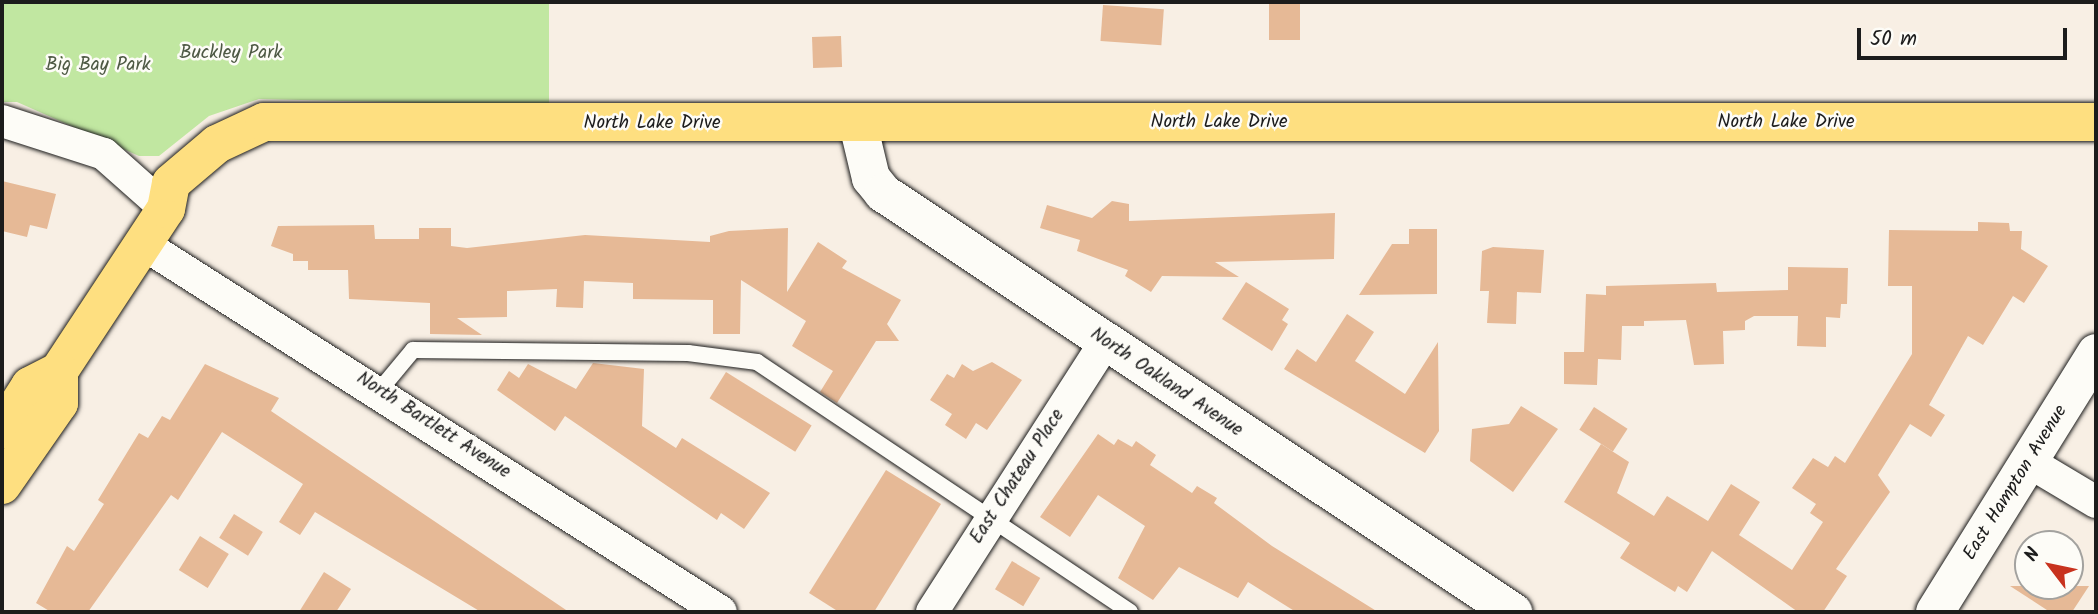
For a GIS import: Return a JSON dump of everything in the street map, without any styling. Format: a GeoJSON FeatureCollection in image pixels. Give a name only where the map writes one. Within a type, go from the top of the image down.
{"type":"FeatureCollection","features":[{"type":"Feature","properties":{"kind":"main road","name":"North Lake Drive"},"geometry":{"type":"LineString","coordinates":[[59,371],[166,209],[171,183],[241,130],[264,122],[2096,122]]}},
{"type":"Feature","properties":{"kind":"main road","name":"North Oakland Avenue"},"geometry":{"type":"LineString","coordinates":[[858,124],[871,177],[883,194],[1513,612]]}},
{"type":"Feature","properties":{"kind":"main road","name":"East Hampton Avenue"},"geometry":{"type":"LineString","coordinates":[[1935,612],[2096,353]]}},
{"type":"Feature","properties":{"kind":"main road"},"geometry":{"type":"LineString","coordinates":[[2,430],[30,386],[59,371],[59,403],[9,478]]}},
{"type":"Feature","properties":{"kind":"street"},"geometry":{"type":"LineString","coordinates":[[2,121],[104,154],[166,209]]}},
{"type":"Feature","properties":{"kind":"street","name":"North Bartlett Avenue"},"geometry":{"type":"LineString","coordinates":[[143,244],[379,391],[721,612]]}},
{"type":"Feature","properties":{"kind":"street","name":"East Chateau Place"},"geometry":{"type":"LineString","coordinates":[[932,612],[1105,343]]}},
{"type":"Feature","properties":{"kind":"street"},"geometry":{"type":"LineString","coordinates":[[2029,462],[2096,502]]}},
{"type":"Feature","properties":{"kind":"lane"},"geometry":{"type":"LineString","coordinates":[[379,391],[413,350],[688,353],[757,362],[1130,612]]}},
{"type":"Feature","properties":{"kind":"green space","name":"Buckley Park"},"geometry":{"type":"Polygon","coordinates":[[[2,2],[549,2],[549,106],[259,99],[209,116],[159,156],[139,156],[17,102],[2,102],[2,2]]]}},
{"type":"Feature","properties":{"kind":"building"},"geometry":{"type":"Polygon","coordinates":[[[1269,3],[1300,3],[1300,40],[1269,40],[1269,3]]]}},
{"type":"Feature","properties":{"kind":"building"},"geometry":{"type":"Polygon","coordinates":[[[1103,5],[1164,9],[1161,45],[1100,41],[1103,5]]]}},
{"type":"Feature","properties":{"kind":"building"},"geometry":{"type":"Polygon","coordinates":[[[841,36],[842,67],[813,68],[812,37],[841,36]]]}},
{"type":"Feature","properties":{"kind":"building"},"geometry":{"type":"Polygon","coordinates":[[[2,181],[56,194],[47,229],[30,225],[27,237],[2,231],[2,181]]]}},
{"type":"Feature","properties":{"kind":"building"},"geometry":{"type":"Polygon","coordinates":[[[1112,201],[1129,204],[1129,221],[1335,213],[1334,259],[1215,262],[1239,277],[1162,276],[1151,292],[1125,276],[1128,270],[1077,251],[1080,240],[1040,228],[1047,205],[1092,218],[1112,201]]]}},
{"type":"Feature","properties":{"kind":"building"},"geometry":{"type":"Polygon","coordinates":[[[1978,222],[2009,223],[2010,231],[2022,231],[2021,249],[2048,266],[2024,303],[2013,296],[1983,345],[1968,336],[1929,405],[1945,415],[1931,437],[1910,424],[1878,475],[1890,492],[1836,569],[1847,576],[1823,612],[1798,612],[1712,551],[1687,592],[1678,586],[1675,592],[1620,558],[1630,543],[1564,502],[1601,444],[1629,462],[1617,493],[1654,516],[1667,496],[1708,521],[1731,484],[1760,502],[1739,535],[1792,570],[1823,522],[1810,513],[1816,504],[1792,488],[1813,458],[1828,467],[1835,456],[1845,463],[1912,354],[1912,286],[1888,286],[1889,230],[1978,231],[1978,222]]]}},
{"type":"Feature","properties":{"kind":"building"},"geometry":{"type":"Polygon","coordinates":[[[374,225],[375,239],[419,239],[419,228],[451,228],[451,246],[467,248],[585,235],[710,242],[710,236],[729,231],[788,228],[787,292],[818,242],[847,261],[842,268],[901,300],[887,324],[899,341],[876,341],[837,403],[820,392],[833,371],[792,346],[806,321],[741,280],[740,334],[713,334],[713,300],[633,299],[633,283],[584,281],[583,308],[556,307],[557,289],[507,291],[507,317],[457,318],[482,335],[430,334],[430,303],[349,299],[348,270],[308,270],[308,261],[293,261],[293,254],[271,246],[278,226],[374,225]]]}},
{"type":"Feature","properties":{"kind":"building"},"geometry":{"type":"Polygon","coordinates":[[[1409,229],[1437,229],[1437,294],[1359,295],[1392,244],[1409,244],[1409,229]]]}},
{"type":"Feature","properties":{"kind":"building"},"geometry":{"type":"Polygon","coordinates":[[[1493,247],[1544,250],[1541,293],[1517,292],[1516,324],[1487,323],[1489,291],[1480,291],[1482,251],[1493,247]]]}},
{"type":"Feature","properties":{"kind":"building"},"geometry":{"type":"Polygon","coordinates":[[[1788,267],[1848,268],[1847,304],[1841,304],[1840,318],[1826,317],[1826,347],[1797,346],[1798,316],[1754,316],[1745,321],[1745,330],[1723,331],[1724,364],[1694,365],[1686,320],[1644,321],[1644,326],[1622,326],[1621,360],[1598,359],[1597,385],[1564,384],[1564,352],[1584,352],[1586,294],[1606,295],[1606,286],[1716,283],[1717,292],[1788,290],[1788,267]]]}},
{"type":"Feature","properties":{"kind":"building"},"geometry":{"type":"Polygon","coordinates":[[[1246,282],[1289,309],[1282,320],[1288,324],[1272,351],[1222,319],[1246,282]]]}},
{"type":"Feature","properties":{"kind":"building"},"geometry":{"type":"Polygon","coordinates":[[[1347,314],[1374,332],[1355,361],[1405,394],[1438,342],[1439,431],[1425,453],[1284,369],[1297,349],[1316,362],[1347,314]]]}},
{"type":"Feature","properties":{"kind":"building"},"geometry":{"type":"Polygon","coordinates":[[[992,362],[1022,380],[987,430],[976,423],[966,439],[945,425],[952,414],[930,400],[947,374],[954,378],[962,364],[973,371],[992,362]]]}},
{"type":"Feature","properties":{"kind":"building"},"geometry":{"type":"Polygon","coordinates":[[[593,363],[644,369],[642,426],[676,448],[682,438],[770,493],[744,529],[721,513],[717,520],[565,416],[555,431],[497,390],[509,371],[519,378],[528,364],[576,389],[593,363]]]}},
{"type":"Feature","properties":{"kind":"building"},"geometry":{"type":"Polygon","coordinates":[[[205,364],[279,398],[271,411],[569,612],[481,612],[315,512],[300,535],[279,522],[303,484],[222,432],[178,500],[171,495],[88,612],[51,612],[36,603],[67,546],[74,551],[104,504],[98,500],[139,433],[148,438],[162,416],[170,420],[205,364]]]}},
{"type":"Feature","properties":{"kind":"building"},"geometry":{"type":"Polygon","coordinates":[[[726,372],[812,426],[795,452],[710,398],[726,372]]]}},
{"type":"Feature","properties":{"kind":"building"},"geometry":{"type":"Polygon","coordinates":[[[1521,406],[1558,429],[1513,492],[1470,461],[1472,429],[1509,424],[1521,406]]]}},
{"type":"Feature","properties":{"kind":"building"},"geometry":{"type":"Polygon","coordinates":[[[1594,407],[1628,429],[1613,451],[1579,430],[1594,407]]]}},
{"type":"Feature","properties":{"kind":"building"},"geometry":{"type":"Polygon","coordinates":[[[1098,434],[1114,445],[1118,439],[1132,447],[1136,441],[1156,455],[1150,465],[1192,493],[1197,486],[1217,498],[1214,503],[1272,546],[1378,612],[1296,612],[1248,582],[1238,598],[1179,567],[1153,600],[1118,578],[1145,526],[1098,495],[1070,537],[1040,517],[1098,434]]]}},
{"type":"Feature","properties":{"kind":"building"},"geometry":{"type":"Polygon","coordinates":[[[886,470],[941,504],[874,612],[839,612],[809,593],[886,470]]]}},
{"type":"Feature","properties":{"kind":"building"},"geometry":{"type":"Polygon","coordinates":[[[234,514],[263,532],[248,556],[219,538],[234,514]]]}},
{"type":"Feature","properties":{"kind":"building"},"geometry":{"type":"Polygon","coordinates":[[[200,536],[229,554],[208,588],[179,570],[200,536]]]}},
{"type":"Feature","properties":{"kind":"building"},"geometry":{"type":"Polygon","coordinates":[[[1012,561],[1040,578],[1023,606],[995,589],[1012,561]]]}},
{"type":"Feature","properties":{"kind":"building"},"geometry":{"type":"Polygon","coordinates":[[[324,572],[351,589],[336,612],[299,612],[324,572]]]}},
{"type":"Feature","properties":{"kind":"building"},"geometry":{"type":"Polygon","coordinates":[[[2032,600],[2080,600],[2072,612],[2050,612],[2032,600]]]}},
{"type":"Feature","properties":{"kind":"park label","name":"Big Bay Park"},"geometry":{"type":"Point","coordinates":[98,66]}}]}
